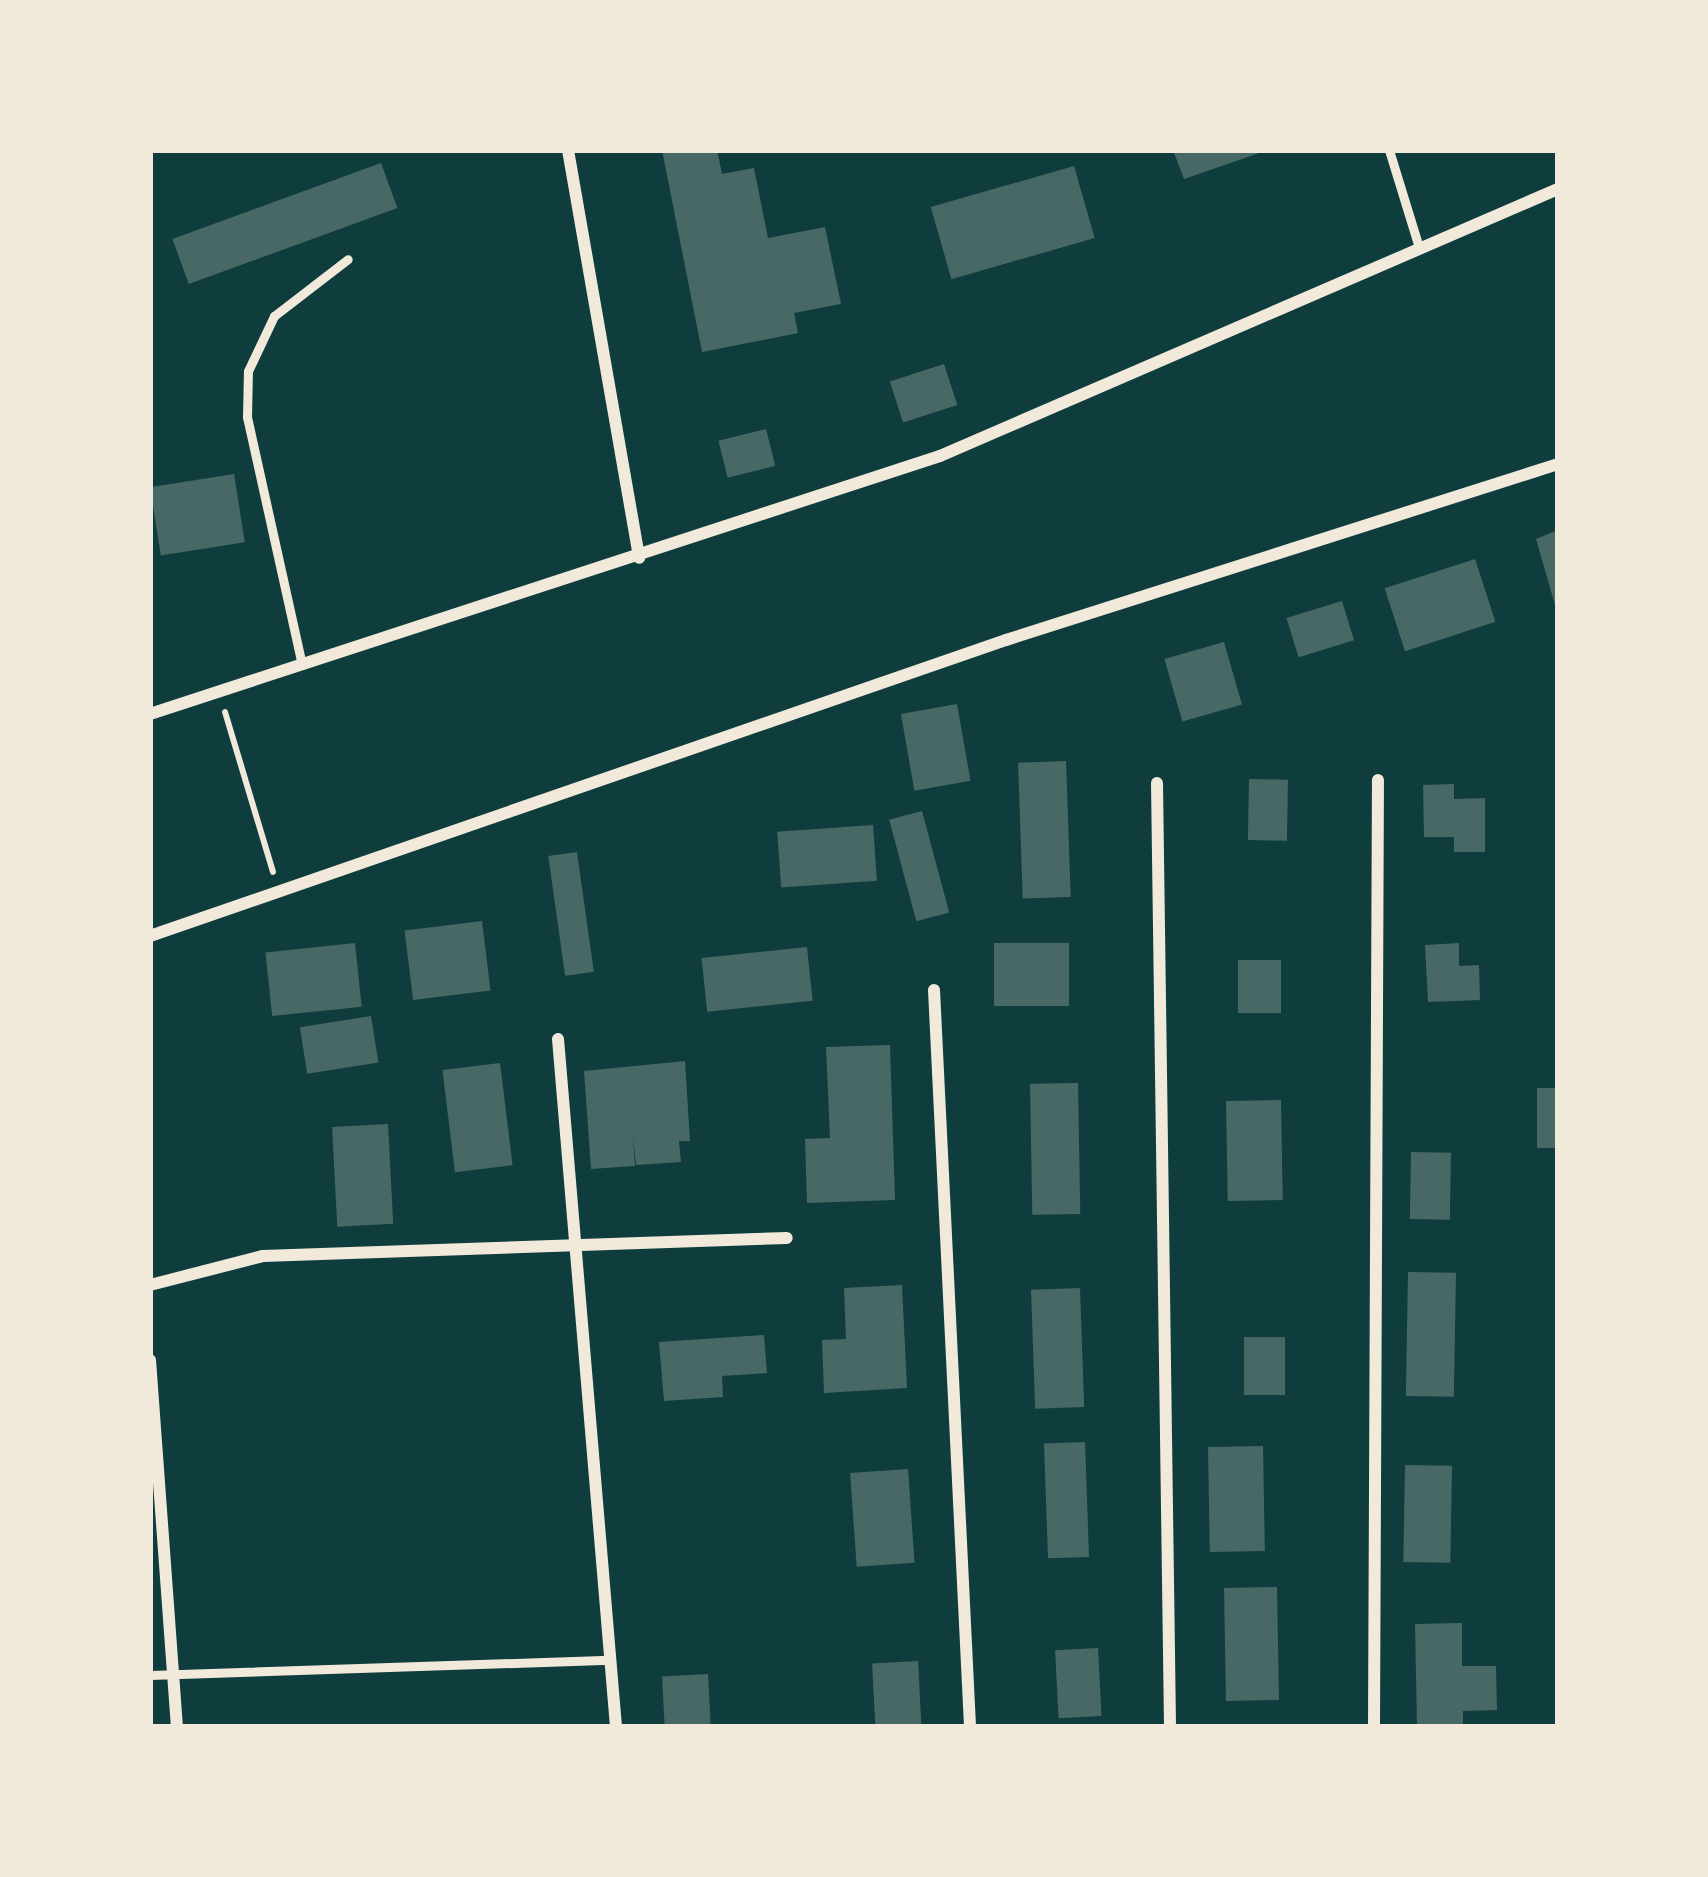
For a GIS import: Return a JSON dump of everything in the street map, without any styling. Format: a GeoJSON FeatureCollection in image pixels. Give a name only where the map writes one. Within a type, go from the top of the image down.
{"type":"FeatureCollection","features":[{"type":"Feature","properties":{"kind":"street"},"geometry":{"type":"LineString","coordinates":[[568,150],[639,558]]}},
{"type":"Feature","properties":{"kind":"street"},"geometry":{"type":"LineString","coordinates":[[150,714],[639,558],[1048,413],[1418,244],[1558,189]]}},
{"type":"Feature","properties":{"kind":"street"},"geometry":{"type":"LineString","coordinates":[[150,936],[1006,640],[1558,464]]}},
{"type":"Feature","properties":{"kind":"street"},"geometry":{"type":"LineString","coordinates":[[1374,1727],[1378,780]]}},
{"type":"Feature","properties":{"kind":"street"},"geometry":{"type":"LineString","coordinates":[[1157,783],[1170,1727]]}},
{"type":"Feature","properties":{"kind":"street"},"geometry":{"type":"LineString","coordinates":[[934,991],[970,1727]]}},
{"type":"Feature","properties":{"kind":"street"},"geometry":{"type":"LineString","coordinates":[[558,1039],[616,1727]]}},
{"type":"Feature","properties":{"kind":"street"},"geometry":{"type":"LineString","coordinates":[[150,1285],[263,1256],[576,1250],[788,1238]]}},
{"type":"Feature","properties":{"kind":"street"},"geometry":{"type":"LineString","coordinates":[[150,1360],[177,1727]]}},
{"type":"Feature","properties":{"kind":"lane"},"geometry":{"type":"LineString","coordinates":[[1389,150],[1418,244]]}},
{"type":"Feature","properties":{"kind":"lane"},"geometry":{"type":"LineString","coordinates":[[302,665],[251,438],[248,370],[274,316],[348,260]]}},
{"type":"Feature","properties":{"kind":"lane"},"geometry":{"type":"LineString","coordinates":[[150,1675],[610,1660]]}},
{"type":"Feature","properties":{"kind":"path"},"geometry":{"type":"LineString","coordinates":[[219,692],[279,892]]}},
{"type":"Feature","properties":{"kind":"building"},"geometry":{"type":"Polygon","coordinates":[[[662,150],[717,150],[722,174],[754,168],[768,238],[825,227],[841,304],[794,313],[798,333],[702,352],[662,150]]]}},
{"type":"Feature","properties":{"kind":"building"},"geometry":{"type":"Polygon","coordinates":[[[1173,150],[1265,150],[1265,151],[1184,179],[1173,150]]]}},
{"type":"Feature","properties":{"kind":"building"},"geometry":{"type":"Polygon","coordinates":[[[381,163],[397,208],[189,284],[172,239],[381,163]]]}},
{"type":"Feature","properties":{"kind":"building"},"geometry":{"type":"Polygon","coordinates":[[[1074,166],[1095,238],[951,279],[931,207],[1074,166]]]}},
{"type":"Feature","properties":{"kind":"building"},"geometry":{"type":"Polygon","coordinates":[[[944,364],[957,405],[903,423],[890,382],[944,364]]]}},
{"type":"Feature","properties":{"kind":"building"},"geometry":{"type":"Polygon","coordinates":[[[766,429],[775,466],[728,478],[718,441],[766,429]]]}},
{"type":"Feature","properties":{"kind":"building"},"geometry":{"type":"Polygon","coordinates":[[[234,474],[245,542],[161,555],[150,487],[234,474]]]}},
{"type":"Feature","properties":{"kind":"building"},"geometry":{"type":"Polygon","coordinates":[[[1558,530],[1558,612],[1557,612],[1536,539],[1558,530]]]}},
{"type":"Feature","properties":{"kind":"building"},"geometry":{"type":"Polygon","coordinates":[[[1475,559],[1495,622],[1405,651],[1385,588],[1475,559]]]}},
{"type":"Feature","properties":{"kind":"building"},"geometry":{"type":"Polygon","coordinates":[[[1342,601],[1354,640],[1299,657],[1287,618],[1342,601]]]}},
{"type":"Feature","properties":{"kind":"building"},"geometry":{"type":"Polygon","coordinates":[[[1224,642],[1242,704],[1182,722],[1164,659],[1224,642]]]}},
{"type":"Feature","properties":{"kind":"building"},"geometry":{"type":"Polygon","coordinates":[[[957,704],[971,781],[914,791],[901,714],[957,704]]]}},
{"type":"Feature","properties":{"kind":"building"},"geometry":{"type":"Polygon","coordinates":[[[1066,761],[1071,897],[1023,899],[1018,763],[1066,761]]]}},
{"type":"Feature","properties":{"kind":"building"},"geometry":{"type":"Polygon","coordinates":[[[1249,779],[1288,780],[1287,841],[1248,840],[1249,779]]]}},
{"type":"Feature","properties":{"kind":"building"},"geometry":{"type":"Polygon","coordinates":[[[1454,784],[1454,799],[1485,798],[1485,852],[1454,852],[1454,837],[1424,837],[1423,785],[1454,784]]]}},
{"type":"Feature","properties":{"kind":"building"},"geometry":{"type":"Polygon","coordinates":[[[922,811],[949,912],[916,921],[889,820],[922,811]]]}},
{"type":"Feature","properties":{"kind":"building"},"geometry":{"type":"Polygon","coordinates":[[[873,825],[877,881],[781,888],[777,832],[873,825]]]}},
{"type":"Feature","properties":{"kind":"building"},"geometry":{"type":"Polygon","coordinates":[[[577,852],[594,972],[565,976],[548,856],[577,852]]]}},
{"type":"Feature","properties":{"kind":"building"},"geometry":{"type":"Polygon","coordinates":[[[482,921],[491,990],[413,1000],[405,931],[482,921]]]}},
{"type":"Feature","properties":{"kind":"building"},"geometry":{"type":"Polygon","coordinates":[[[355,943],[362,1007],[272,1016],[265,952],[355,943]]]}},
{"type":"Feature","properties":{"kind":"building"},"geometry":{"type":"Polygon","coordinates":[[[994,943],[1069,943],[1069,1006],[994,1006],[994,943]]]}},
{"type":"Feature","properties":{"kind":"building"},"geometry":{"type":"Polygon","coordinates":[[[1459,943],[1459,966],[1479,965],[1480,1000],[1428,1002],[1425,945],[1459,943]]]}},
{"type":"Feature","properties":{"kind":"building"},"geometry":{"type":"Polygon","coordinates":[[[807,947],[813,1001],[707,1012],[702,958],[807,947]]]}},
{"type":"Feature","properties":{"kind":"building"},"geometry":{"type":"Polygon","coordinates":[[[1238,960],[1281,960],[1281,1013],[1238,1013],[1238,960]]]}},
{"type":"Feature","properties":{"kind":"building"},"geometry":{"type":"Polygon","coordinates":[[[371,1016],[378,1062],[307,1074],[300,1027],[371,1016]]]}},
{"type":"Feature","properties":{"kind":"building"},"geometry":{"type":"Polygon","coordinates":[[[890,1045],[895,1200],[807,1203],[805,1139],[830,1138],[826,1047],[890,1045]]]}},
{"type":"Feature","properties":{"kind":"building"},"geometry":{"type":"Polygon","coordinates":[[[685,1061],[690,1141],[679,1141],[681,1162],[636,1165],[633,1135],[635,1166],[591,1169],[584,1071],[685,1061]]]}},
{"type":"Feature","properties":{"kind":"building"},"geometry":{"type":"Polygon","coordinates":[[[500,1063],[513,1165],[455,1172],[442,1070],[500,1063]]]}},
{"type":"Feature","properties":{"kind":"building"},"geometry":{"type":"Polygon","coordinates":[[[1078,1083],[1080,1214],[1032,1215],[1030,1084],[1078,1083]]]}},
{"type":"Feature","properties":{"kind":"building"},"geometry":{"type":"Polygon","coordinates":[[[1537,1088],[1558,1088],[1558,1148],[1537,1148],[1537,1088]]]}},
{"type":"Feature","properties":{"kind":"building"},"geometry":{"type":"Polygon","coordinates":[[[1281,1100],[1283,1200],[1228,1201],[1226,1101],[1281,1100]]]}},
{"type":"Feature","properties":{"kind":"building"},"geometry":{"type":"Polygon","coordinates":[[[388,1124],[393,1224],[337,1227],[332,1127],[388,1124]]]}},
{"type":"Feature","properties":{"kind":"building"},"geometry":{"type":"Polygon","coordinates":[[[1411,1152],[1451,1153],[1450,1220],[1410,1219],[1411,1152]]]}},
{"type":"Feature","properties":{"kind":"building"},"geometry":{"type":"Polygon","coordinates":[[[1408,1272],[1456,1273],[1454,1397],[1406,1396],[1408,1272]]]}},
{"type":"Feature","properties":{"kind":"building"},"geometry":{"type":"Polygon","coordinates":[[[902,1285],[907,1388],[824,1393],[822,1340],[846,1339],[844,1288],[902,1285]]]}},
{"type":"Feature","properties":{"kind":"building"},"geometry":{"type":"Polygon","coordinates":[[[1080,1288],[1084,1407],[1035,1409],[1031,1290],[1080,1288]]]}},
{"type":"Feature","properties":{"kind":"building"},"geometry":{"type":"Polygon","coordinates":[[[764,1335],[767,1373],[722,1376],[723,1397],[664,1401],[659,1342],[764,1335]]]}},
{"type":"Feature","properties":{"kind":"building"},"geometry":{"type":"Polygon","coordinates":[[[1244,1337],[1285,1337],[1285,1395],[1244,1395],[1244,1337]]]}},
{"type":"Feature","properties":{"kind":"building"},"geometry":{"type":"Polygon","coordinates":[[[1085,1442],[1089,1557],[1048,1558],[1044,1443],[1085,1442]]]}},
{"type":"Feature","properties":{"kind":"building"},"geometry":{"type":"Polygon","coordinates":[[[1263,1446],[1265,1551],[1210,1552],[1208,1447],[1263,1446]]]}},
{"type":"Feature","properties":{"kind":"building"},"geometry":{"type":"Polygon","coordinates":[[[1405,1465],[1452,1466],[1450,1563],[1403,1562],[1405,1465]]]}},
{"type":"Feature","properties":{"kind":"building"},"geometry":{"type":"Polygon","coordinates":[[[908,1469],[915,1563],[857,1567],[850,1473],[908,1469]]]}},
{"type":"Feature","properties":{"kind":"building"},"geometry":{"type":"Polygon","coordinates":[[[1277,1587],[1279,1700],[1226,1701],[1224,1588],[1277,1587]]]}},
{"type":"Feature","properties":{"kind":"building"},"geometry":{"type":"Polygon","coordinates":[[[1462,1623],[1462,1666],[1496,1666],[1497,1710],[1463,1711],[1463,1727],[1417,1727],[1415,1624],[1462,1623]]]}},
{"type":"Feature","properties":{"kind":"building"},"geometry":{"type":"Polygon","coordinates":[[[1098,1648],[1102,1716],[1059,1718],[1055,1650],[1098,1648]]]}},
{"type":"Feature","properties":{"kind":"building"},"geometry":{"type":"Polygon","coordinates":[[[918,1661],[921,1727],[875,1727],[872,1663],[918,1661]]]}},
{"type":"Feature","properties":{"kind":"building"},"geometry":{"type":"Polygon","coordinates":[[[708,1674],[711,1727],[665,1727],[662,1676],[708,1674]]]}}]}
